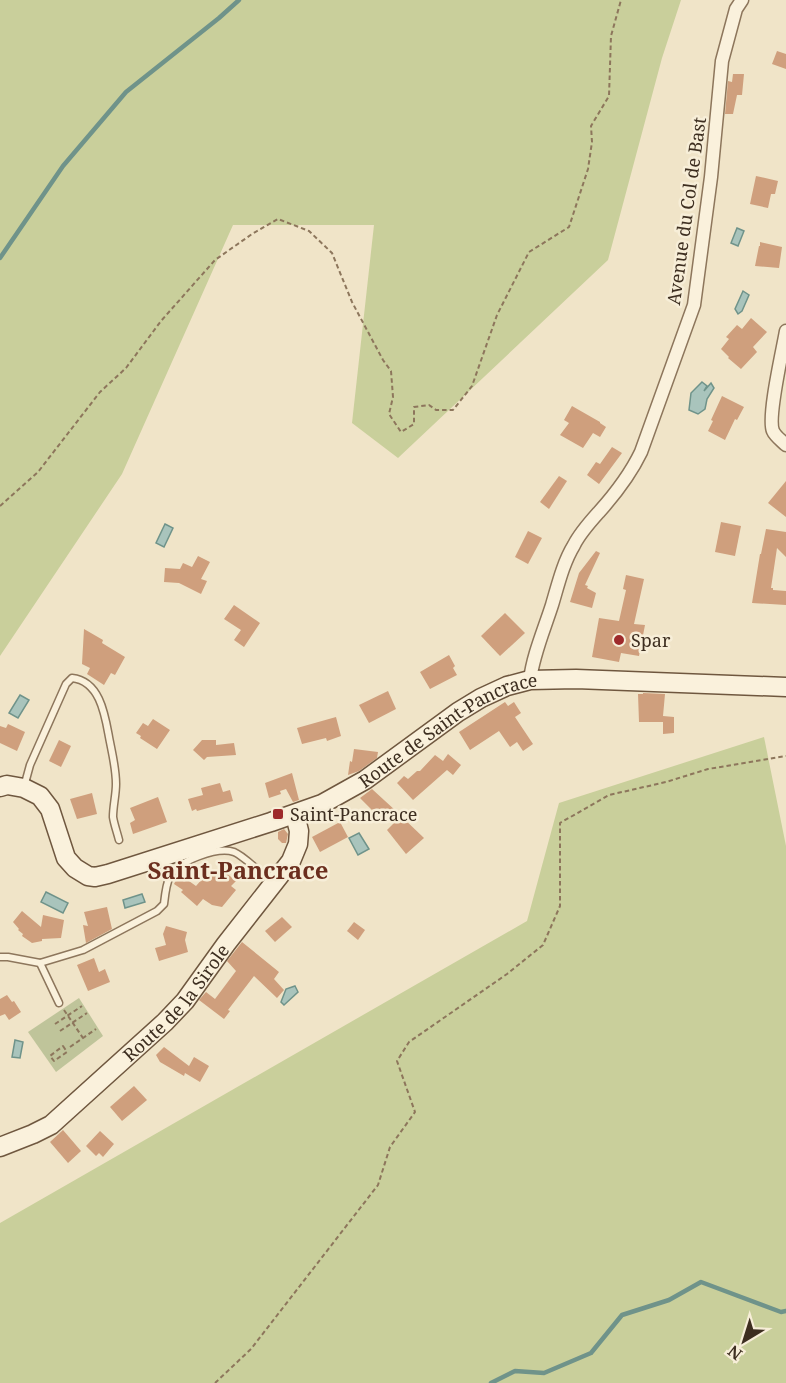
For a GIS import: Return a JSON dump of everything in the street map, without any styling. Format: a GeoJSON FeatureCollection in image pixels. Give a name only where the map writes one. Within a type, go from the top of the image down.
{"type":"FeatureCollection","features":[{"type":"Feature","properties":{"kind":"street","name":"Avenue du Col de Bast"},"geometry":{"type":"LineString","coordinates":[[530,680],[539,643],[567,558],[581,533],[619,489],[632,470],[641,452],[694,305],[711,177],[722,61],[736,9],[742,0]]}},
{"type":"Feature","properties":{"kind":"street"},"geometry":{"type":"LineString","coordinates":[[786,331],[774,395],[771,426],[773,432],[786,445]]}},
{"type":"Feature","properties":{"kind":"street","name":"Route de Saint-Pancrace"},"geometry":{"type":"LineString","coordinates":[[24,788],[40,796],[50,809],[66,858],[75,868],[88,876],[95,877],[322,804],[352,788],[458,712],[507,686],[530,680],[576,679],[786,687]]}},
{"type":"Feature","properties":{"kind":"street"},"geometry":{"type":"LineString","coordinates":[[0,787],[7,785],[24,788]]}},
{"type":"Feature","properties":{"kind":"street","name":"Route de la Sirole"},"geometry":{"type":"LineString","coordinates":[[0,1147],[51,1125],[165,1022],[185,1001],[291,861],[298,844],[299,831],[295,814]]}},
{"type":"Feature","properties":{"kind":"lane"},"geometry":{"type":"LineString","coordinates":[[24,788],[30,765],[66,684],[72,678],[86,683],[102,706],[106,722],[116,783],[113,818],[118,840]]}},
{"type":"Feature","properties":{"kind":"lane"},"geometry":{"type":"LineString","coordinates":[[0,957],[40,963],[83,950],[157,911],[164,904],[170,877],[179,866],[196,857],[216,852],[233,852],[274,884]]}},
{"type":"Feature","properties":{"kind":"lane"},"geometry":{"type":"LineString","coordinates":[[40,963],[59,1003]]}},
{"type":"Feature","properties":{"kind":"path"},"geometry":{"type":"LineString","coordinates":[[0,506],[38,472],[100,392],[126,368],[161,321],[215,260],[278,219],[309,231],[332,253],[352,302],[383,360],[391,370],[393,397],[389,414],[401,432],[414,424],[414,407],[429,405],[436,410],[453,410],[472,386],[497,315],[529,252],[569,227],[588,169],[592,142],[591,126],[609,96],[611,36],[621,0]]}},
{"type":"Feature","properties":{"kind":"path"},"geometry":{"type":"LineString","coordinates":[[216,1383],[251,1349],[378,1185],[390,1147],[415,1112],[397,1061],[409,1042],[507,974],[543,945],[560,906],[560,823],[609,795],[666,782],[708,769],[786,756]]}},
{"type":"Feature","properties":{"kind":"path"},"geometry":{"type":"LineString","coordinates":[[59,1003],[82,1038]]}},
{"type":"Feature","properties":{"kind":"path"},"geometry":{"type":"LineString","coordinates":[[55,1024],[82,1006]]}},
{"type":"Feature","properties":{"kind":"path"},"geometry":{"type":"LineString","coordinates":[[60,1031],[87,1013]]}},
{"type":"Feature","properties":{"kind":"path"},"geometry":{"type":"LineString","coordinates":[[70,1047],[96,1029]]}},
{"type":"Feature","properties":{"kind":"path"},"geometry":{"type":"LineString","coordinates":[[63,1046],[67,1052],[54,1061],[50,1056],[63,1046]]}},
{"type":"Feature","properties":{"kind":"green space"},"geometry":{"type":"Polygon","coordinates":[[[0,0],[681,0],[662,58],[608,260],[398,458],[352,423],[374,225],[233,225],[122,474],[0,656],[0,0]]]}},
{"type":"Feature","properties":{"kind":"green space"},"geometry":{"type":"Polygon","coordinates":[[[764,737],[786,846],[786,1383],[0,1383],[0,1223],[527,921],[559,803],[764,737]]]}},
{"type":"Feature","properties":{"kind":"green space"},"geometry":{"type":"Polygon","coordinates":[[[79,998],[103,1036],[56,1072],[28,1032],[79,998]]]}},
{"type":"Feature","properties":{"kind":"water"},"geometry":{"type":"Polygon","coordinates":[[[737,228],[744,231],[738,246],[731,243],[737,228]]]}},
{"type":"Feature","properties":{"kind":"water"},"geometry":{"type":"Polygon","coordinates":[[[743,291],[749,295],[742,311],[738,314],[735,309],[743,291]]]}},
{"type":"Feature","properties":{"kind":"water"},"geometry":{"type":"Polygon","coordinates":[[[702,382],[707,386],[704,391],[711,383],[714,388],[707,399],[705,409],[698,414],[689,410],[691,393],[702,382]]]}},
{"type":"Feature","properties":{"kind":"water"},"geometry":{"type":"Polygon","coordinates":[[[165,524],[173,528],[164,547],[156,543],[165,524]]]}},
{"type":"Feature","properties":{"kind":"water"},"geometry":{"type":"Polygon","coordinates":[[[20,695],[29,700],[18,718],[9,713],[20,695]]]}},
{"type":"Feature","properties":{"kind":"water"},"geometry":{"type":"Polygon","coordinates":[[[359,833],[369,849],[358,855],[349,838],[359,833]]]}},
{"type":"Feature","properties":{"kind":"water"},"geometry":{"type":"Polygon","coordinates":[[[46,892],[68,903],[63,913],[41,902],[46,892]]]}},
{"type":"Feature","properties":{"kind":"water"},"geometry":{"type":"Polygon","coordinates":[[[142,894],[145,902],[125,908],[123,900],[142,894]]]}},
{"type":"Feature","properties":{"kind":"water"},"geometry":{"type":"Polygon","coordinates":[[[295,986],[298,992],[284,1005],[281,1002],[286,989],[295,986]]]}},
{"type":"Feature","properties":{"kind":"water"},"geometry":{"type":"Polygon","coordinates":[[[15,1040],[23,1042],[20,1058],[12,1057],[15,1040]]]}},
{"type":"Feature","properties":{"kind":"building"},"geometry":{"type":"Polygon","coordinates":[[[777,51],[786,54],[786,69],[772,64],[777,51]]]}},
{"type":"Feature","properties":{"kind":"building"},"geometry":{"type":"Polygon","coordinates":[[[733,74],[744,74],[742,95],[737,95],[733,114],[725,114],[728,81],[732,82],[733,74]]]}},
{"type":"Feature","properties":{"kind":"building"},"geometry":{"type":"Polygon","coordinates":[[[756,176],[778,181],[775,194],[771,194],[768,208],[750,204],[756,176]]]}},
{"type":"Feature","properties":{"kind":"building"},"geometry":{"type":"Polygon","coordinates":[[[760,242],[782,247],[779,268],[755,266],[760,242]]]}},
{"type":"Feature","properties":{"kind":"building"},"geometry":{"type":"Polygon","coordinates":[[[751,318],[767,332],[753,347],[757,352],[741,369],[721,349],[729,339],[726,337],[737,325],[742,329],[751,318]]]}},
{"type":"Feature","properties":{"kind":"building"},"geometry":{"type":"Polygon","coordinates":[[[722,396],[744,407],[737,420],[735,419],[725,440],[708,431],[722,396]]]}},
{"type":"Feature","properties":{"kind":"building"},"geometry":{"type":"Polygon","coordinates":[[[572,406],[606,427],[600,437],[593,433],[583,448],[560,435],[569,423],[564,420],[572,406]]]}},
{"type":"Feature","properties":{"kind":"building"},"geometry":{"type":"Polygon","coordinates":[[[612,447],[622,453],[599,484],[587,475],[596,462],[600,464],[612,447]]]}},
{"type":"Feature","properties":{"kind":"building"},"geometry":{"type":"Polygon","coordinates":[[[559,476],[567,481],[549,509],[540,502],[559,476]]]}},
{"type":"Feature","properties":{"kind":"building"},"geometry":{"type":"Polygon","coordinates":[[[786,481],[786,517],[768,503],[786,481]]]}},
{"type":"Feature","properties":{"kind":"building"},"geometry":{"type":"Polygon","coordinates":[[[721,522],[741,526],[735,556],[715,552],[721,522]]]}},
{"type":"Feature","properties":{"kind":"building"},"geometry":{"type":"Polygon","coordinates":[[[766,529],[786,532],[786,557],[777,548],[771,588],[786,591],[786,605],[752,603],[766,529]]]}},
{"type":"Feature","properties":{"kind":"building"},"geometry":{"type":"Polygon","coordinates":[[[528,531],[542,538],[528,564],[515,557],[528,531]]]}},
{"type":"Feature","properties":{"kind":"building"},"geometry":{"type":"Polygon","coordinates":[[[596,551],[600,553],[585,585],[596,593],[592,608],[570,602],[579,573],[596,551]]]}},
{"type":"Feature","properties":{"kind":"building"},"geometry":{"type":"Polygon","coordinates":[[[198,556],[210,562],[201,579],[207,581],[201,594],[179,583],[164,582],[165,568],[180,569],[183,563],[192,567],[198,556]]]}},
{"type":"Feature","properties":{"kind":"building","name":"Spar"},"geometry":{"type":"Polygon","coordinates":[[[626,575],[644,579],[634,624],[645,625],[639,656],[621,653],[619,662],[592,657],[599,618],[619,621],[626,590],[623,589],[626,575]]]}},
{"type":"Feature","properties":{"kind":"building"},"geometry":{"type":"Polygon","coordinates":[[[234,605],[260,623],[244,647],[234,640],[241,630],[224,619],[234,605]]]}},
{"type":"Feature","properties":{"kind":"building"},"geometry":{"type":"Polygon","coordinates":[[[505,613],[525,633],[500,656],[481,636],[505,613]]]}},
{"type":"Feature","properties":{"kind":"building"},"geometry":{"type":"Polygon","coordinates":[[[84,629],[125,657],[115,675],[111,673],[104,685],[87,674],[90,668],[82,664],[84,629]]]}},
{"type":"Feature","properties":{"kind":"building"},"geometry":{"type":"Polygon","coordinates":[[[449,655],[457,675],[430,689],[420,672],[449,655]]]}},
{"type":"Feature","properties":{"kind":"building"},"geometry":{"type":"Polygon","coordinates":[[[388,691],[396,709],[369,723],[359,705],[388,691]]]}},
{"type":"Feature","properties":{"kind":"building"},"geometry":{"type":"Polygon","coordinates":[[[638,694],[665,694],[663,716],[674,717],[674,733],[663,734],[663,722],[639,722],[638,694]]]}},
{"type":"Feature","properties":{"kind":"building"},"geometry":{"type":"Polygon","coordinates":[[[505,702],[508,706],[514,702],[521,713],[515,717],[533,744],[523,751],[517,742],[510,747],[499,731],[470,750],[459,732],[505,702]]]}},
{"type":"Feature","properties":{"kind":"building"},"geometry":{"type":"Polygon","coordinates":[[[336,717],[341,736],[327,741],[326,738],[302,744],[297,728],[336,717]]]}},
{"type":"Feature","properties":{"kind":"building"},"geometry":{"type":"Polygon","coordinates":[[[153,719],[170,730],[157,749],[136,733],[143,723],[148,726],[153,719]]]}},
{"type":"Feature","properties":{"kind":"building"},"geometry":{"type":"Polygon","coordinates":[[[8,724],[25,732],[17,751],[0,743],[0,726],[6,728],[8,724]]]}},
{"type":"Feature","properties":{"kind":"building"},"geometry":{"type":"Polygon","coordinates":[[[59,740],[71,746],[61,767],[49,761],[59,740]]]}},
{"type":"Feature","properties":{"kind":"building"},"geometry":{"type":"Polygon","coordinates":[[[202,740],[216,740],[216,745],[234,743],[236,755],[207,757],[204,760],[193,750],[202,740]]]}},
{"type":"Feature","properties":{"kind":"building"},"geometry":{"type":"Polygon","coordinates":[[[354,749],[378,752],[377,758],[359,771],[348,775],[350,761],[352,762],[354,749]]]}},
{"type":"Feature","properties":{"kind":"building"},"geometry":{"type":"Polygon","coordinates":[[[448,754],[461,765],[453,775],[447,770],[413,800],[397,783],[404,776],[408,779],[420,771],[435,755],[443,761],[448,754]]]}},
{"type":"Feature","properties":{"kind":"building"},"geometry":{"type":"Polygon","coordinates":[[[292,773],[299,800],[293,802],[286,789],[280,791],[281,794],[269,798],[265,783],[292,773]]]}},
{"type":"Feature","properties":{"kind":"building"},"geometry":{"type":"Polygon","coordinates":[[[220,783],[223,792],[230,790],[233,801],[192,811],[188,799],[203,795],[201,788],[220,783]]]}},
{"type":"Feature","properties":{"kind":"building"},"geometry":{"type":"Polygon","coordinates":[[[372,789],[396,811],[382,818],[372,810],[360,798],[372,789]]]}},
{"type":"Feature","properties":{"kind":"building"},"geometry":{"type":"Polygon","coordinates":[[[92,793],[97,814],[77,819],[70,799],[92,793]]]}},
{"type":"Feature","properties":{"kind":"building"},"geometry":{"type":"Polygon","coordinates":[[[158,797],[167,822],[133,834],[130,823],[135,820],[130,808],[158,797]]]}},
{"type":"Feature","properties":{"kind":"building"},"geometry":{"type":"Polygon","coordinates":[[[401,816],[424,838],[406,854],[387,830],[401,816]]]}},
{"type":"Feature","properties":{"kind":"building"},"geometry":{"type":"Polygon","coordinates":[[[340,822],[348,837],[320,852],[312,837],[340,822]]]}},
{"type":"Feature","properties":{"kind":"building"},"geometry":{"type":"Polygon","coordinates":[[[284,829],[288,834],[286,843],[282,843],[278,839],[278,832],[284,829]]]}},
{"type":"Feature","properties":{"kind":"building"},"geometry":{"type":"Polygon","coordinates":[[[211,869],[221,877],[225,872],[236,881],[231,886],[236,890],[222,907],[212,905],[203,899],[197,906],[181,892],[183,890],[174,884],[179,874],[196,886],[211,869]]]}},
{"type":"Feature","properties":{"kind":"building"},"geometry":{"type":"Polygon","coordinates":[[[107,907],[112,929],[86,943],[83,925],[88,926],[84,912],[107,907]]]}},
{"type":"Feature","properties":{"kind":"building"},"geometry":{"type":"Polygon","coordinates":[[[22,911],[41,927],[43,915],[64,920],[61,938],[42,939],[42,941],[32,943],[22,936],[23,934],[13,922],[22,911]]]}},
{"type":"Feature","properties":{"kind":"building"},"geometry":{"type":"Polygon","coordinates":[[[282,917],[292,927],[275,942],[265,931],[282,917]]]}},
{"type":"Feature","properties":{"kind":"building"},"geometry":{"type":"Polygon","coordinates":[[[354,922],[365,930],[358,940],[347,931],[354,922]]]}},
{"type":"Feature","properties":{"kind":"building"},"geometry":{"type":"Polygon","coordinates":[[[166,926],[187,932],[185,940],[188,952],[159,961],[155,948],[166,945],[163,934],[166,926]]]}},
{"type":"Feature","properties":{"kind":"building"},"geometry":{"type":"Polygon","coordinates":[[[242,942],[279,972],[274,979],[284,990],[277,998],[254,976],[228,1010],[230,1011],[224,1019],[199,1000],[206,992],[215,999],[236,971],[227,961],[242,942]]]}},
{"type":"Feature","properties":{"kind":"building"},"geometry":{"type":"Polygon","coordinates":[[[94,958],[99,972],[105,969],[110,982],[88,991],[77,965],[94,958]]]}},
{"type":"Feature","properties":{"kind":"building"},"geometry":{"type":"Polygon","coordinates":[[[7,995],[21,1012],[9,1020],[5,1014],[0,1016],[0,999],[7,995]]]}},
{"type":"Feature","properties":{"kind":"building"},"geometry":{"type":"Polygon","coordinates":[[[164,1047],[189,1066],[194,1057],[209,1066],[200,1082],[160,1062],[156,1055],[164,1047]]]}},
{"type":"Feature","properties":{"kind":"building"},"geometry":{"type":"Polygon","coordinates":[[[134,1086],[147,1100],[122,1121],[110,1107],[134,1086]]]}},
{"type":"Feature","properties":{"kind":"building"},"geometry":{"type":"Polygon","coordinates":[[[63,1130],[81,1151],[68,1163],[50,1142],[63,1130]]]}},
{"type":"Feature","properties":{"kind":"building"},"geometry":{"type":"Polygon","coordinates":[[[100,1131],[114,1144],[103,1157],[99,1153],[96,1156],[86,1146],[100,1131]]]}},
{"type":"Feature","properties":{"kind":"waterway"},"geometry":{"type":"LineString","coordinates":[[0,258],[63,166],[126,92],[239,0]]}},
{"type":"Feature","properties":{"kind":"waterway"},"geometry":{"type":"LineString","coordinates":[[491,1383],[515,1371],[544,1373],[591,1353],[622,1315],[669,1300],[701,1282],[781,1312],[786,1311]]}},
{"type":"Feature","properties":{"kind":"place","name":"Spar"},"geometry":{"type":"Point","coordinates":[619,640]}},
{"type":"Feature","properties":{"kind":"place","name":"Saint-Pancrace"},"geometry":{"type":"Point","coordinates":[278,814]}},
{"type":"Feature","properties":{"kind":"district","name":"Saint-Pancrace"},"geometry":{"type":"Point","coordinates":[238,869]}}]}
